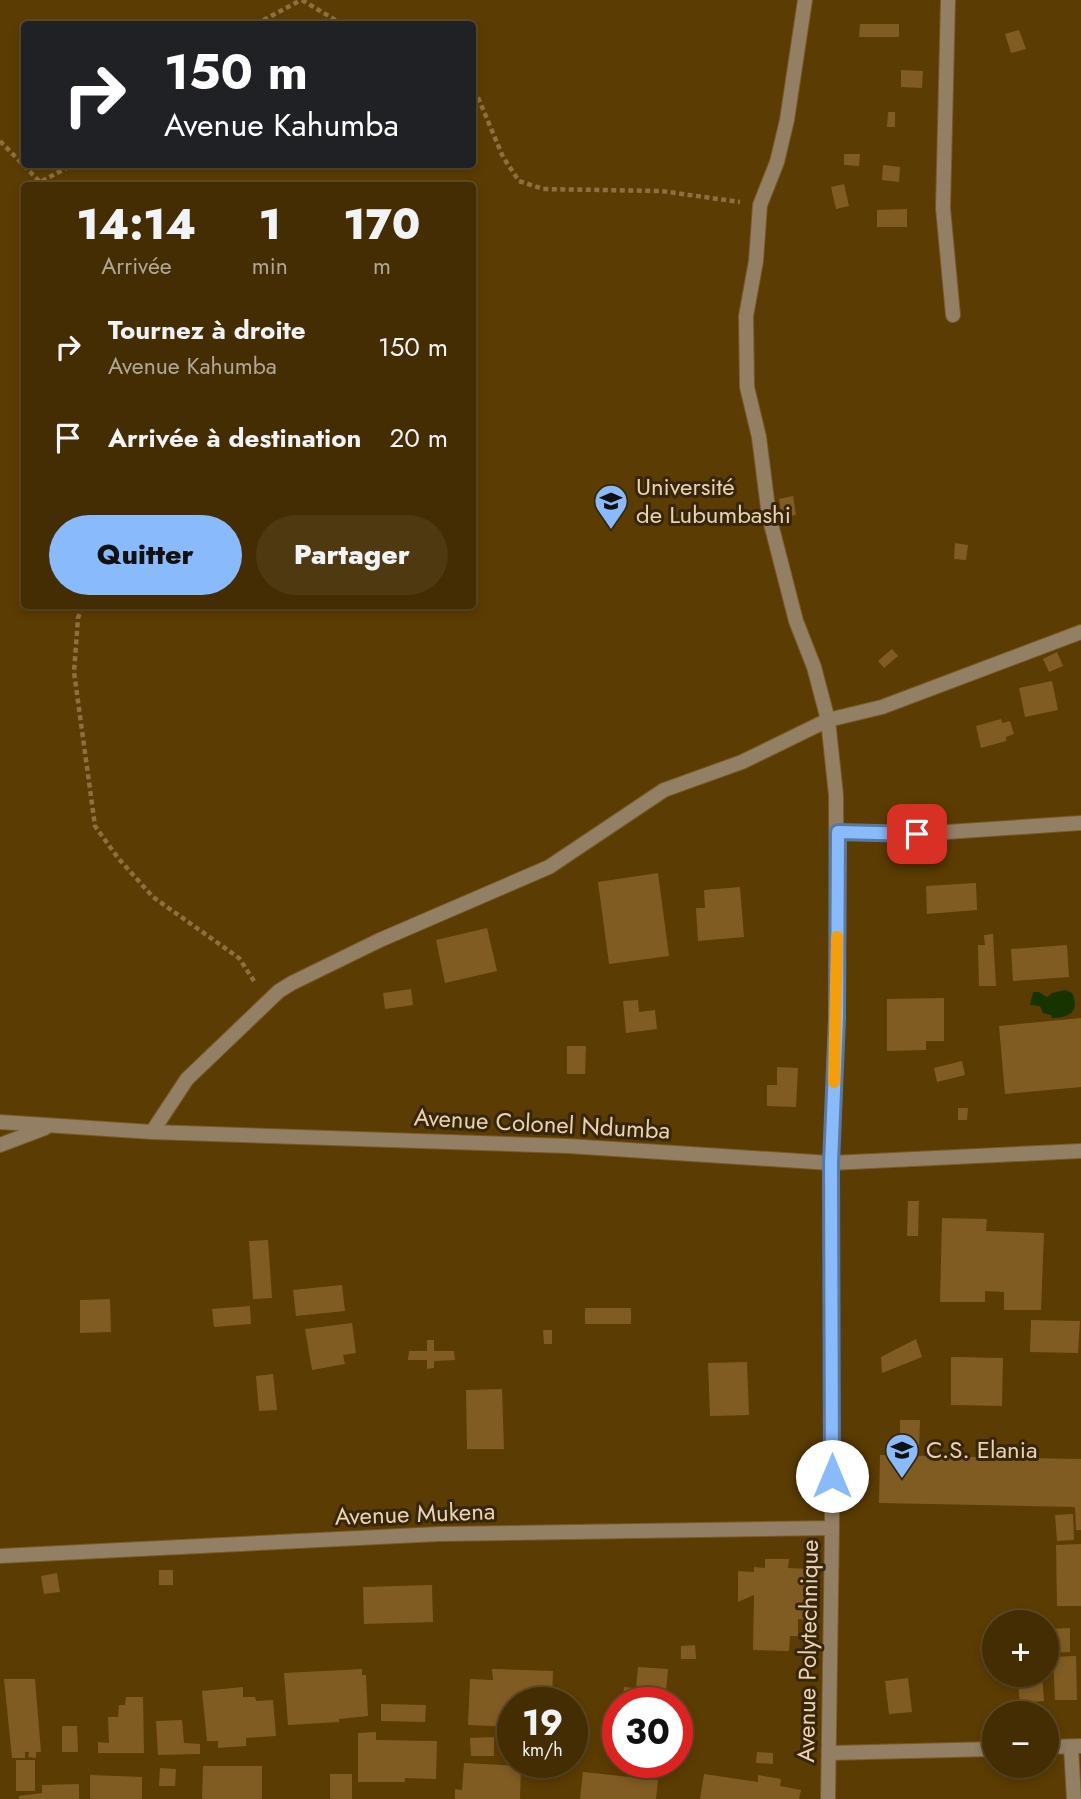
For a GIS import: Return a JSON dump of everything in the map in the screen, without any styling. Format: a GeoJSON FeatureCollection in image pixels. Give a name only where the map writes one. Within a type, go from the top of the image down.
{"type":"FeatureCollection","features":[{"type":"Feature","properties":{"kind":"street","name":"Avenue Polytechnique"},"geometry":{"type":"LineString","coordinates":[[805,0],[787,120],[777,162],[760,205],[756,261],[746,316],[747,387],[759,437],[769,516],[796,621],[814,667],[828,720],[838,832],[837,1018],[831,1163],[832,1528],[828,1799]]}},
{"type":"Feature","properties":{"kind":"street"},"geometry":{"type":"LineString","coordinates":[[948,0],[943,208],[953,314]]}},
{"type":"Feature","properties":{"kind":"street"},"geometry":{"type":"LineString","coordinates":[[152,1132],[187,1079],[279,991],[304,976],[549,867],[664,790],[741,762],[828,720],[882,707],[1081,632]]}},
{"type":"Feature","properties":{"kind":"street"},"geometry":{"type":"LineString","coordinates":[[838,832],[917,834],[1081,823]]}},
{"type":"Feature","properties":{"kind":"street","name":"Avenue Colonel Ndumba"},"geometry":{"type":"LineString","coordinates":[[0,1122],[152,1132],[568,1146],[831,1163],[1081,1152]]}},
{"type":"Feature","properties":{"kind":"street"},"geometry":{"type":"LineString","coordinates":[[0,1145],[51,1125]]}},
{"type":"Feature","properties":{"kind":"street","name":"Avenue Mukena"},"geometry":{"type":"LineString","coordinates":[[0,1556],[439,1534],[832,1528]]}},
{"type":"Feature","properties":{"kind":"street"},"geometry":{"type":"LineString","coordinates":[[1074,1799],[1076,1746]]}},
{"type":"Feature","properties":{"kind":"street"},"geometry":{"type":"LineString","coordinates":[[830,1754],[982,1749]]}},
{"type":"Feature","properties":{"kind":"path"},"geometry":{"type":"LineString","coordinates":[[262,21],[302,0],[337,21]]}},
{"type":"Feature","properties":{"kind":"path"},"geometry":{"type":"LineString","coordinates":[[476,97],[483,107],[503,157],[519,181],[543,189],[661,191],[709,195],[760,205]]}},
{"type":"Feature","properties":{"kind":"path"},"geometry":{"type":"LineString","coordinates":[[0,141],[21,163]]}},
{"type":"Feature","properties":{"kind":"path"},"geometry":{"type":"LineString","coordinates":[[26,168],[39,182]]}},
{"type":"Feature","properties":{"kind":"path"},"geometry":{"type":"LineString","coordinates":[[44,182],[67,168]]}},
{"type":"Feature","properties":{"kind":"path"},"geometry":{"type":"LineString","coordinates":[[81,609],[74,672],[95,826],[118,858],[153,897],[239,958],[268,1003]]}},
{"type":"Feature","properties":{"kind":"shaded area"},"geometry":{"type":"Polygon","coordinates":[[[1065,990],[1072,993],[1075,1005],[1068,1015],[1052,1018],[1051,1015],[1043,1013],[1040,1006],[1030,1005],[1033,992],[1047,997],[1065,990]]]}},
{"type":"Feature","properties":{"kind":"building"},"geometry":{"type":"Polygon","coordinates":[[[860,24],[899,24],[899,37],[859,37],[860,24]]]}},
{"type":"Feature","properties":{"kind":"building"},"geometry":{"type":"Polygon","coordinates":[[[1019,30],[1026,49],[1011,53],[1005,34],[1019,30]]]}},
{"type":"Feature","properties":{"kind":"building"},"geometry":{"type":"Polygon","coordinates":[[[901,70],[923,71],[922,88],[901,87],[901,70]]]}},
{"type":"Feature","properties":{"kind":"building"},"geometry":{"type":"Polygon","coordinates":[[[888,112],[895,112],[895,127],[887,127],[888,112]]]}},
{"type":"Feature","properties":{"kind":"building"},"geometry":{"type":"Polygon","coordinates":[[[844,154],[860,154],[859,166],[844,165],[844,154]]]}},
{"type":"Feature","properties":{"kind":"building"},"geometry":{"type":"Polygon","coordinates":[[[883,165],[900,167],[899,182],[882,180],[883,165]]]}},
{"type":"Feature","properties":{"kind":"building"},"geometry":{"type":"Polygon","coordinates":[[[844,184],[849,206],[836,209],[831,187],[844,184]]]}},
{"type":"Feature","properties":{"kind":"building"},"geometry":{"type":"Polygon","coordinates":[[[907,209],[907,227],[877,227],[877,210],[907,209]]]}},
{"type":"Feature","properties":{"kind":"building"},"geometry":{"type":"Polygon","coordinates":[[[793,496],[796,515],[782,517],[779,499],[793,496]]]}},
{"type":"Feature","properties":{"kind":"building"},"geometry":{"type":"Polygon","coordinates":[[[955,543],[968,545],[966,560],[954,559],[955,543]]]}},
{"type":"Feature","properties":{"kind":"building"},"geometry":{"type":"Polygon","coordinates":[[[892,649],[898,656],[884,668],[878,661],[892,649]]]}},
{"type":"Feature","properties":{"kind":"building"},"geometry":{"type":"Polygon","coordinates":[[[1057,652],[1063,666],[1049,672],[1043,659],[1057,652]]]}},
{"type":"Feature","properties":{"kind":"building"},"geometry":{"type":"Polygon","coordinates":[[[1052,681],[1058,710],[1025,717],[1019,688],[1052,681]]]}},
{"type":"Feature","properties":{"kind":"building"},"geometry":{"type":"Polygon","coordinates":[[[1001,719],[1002,723],[1010,721],[1014,734],[1006,737],[1006,741],[981,748],[976,726],[1001,719]]]}},
{"type":"Feature","properties":{"kind":"building"},"geometry":{"type":"Polygon","coordinates":[[[658,873],[669,956],[609,964],[598,882],[658,873]]]}},
{"type":"Feature","properties":{"kind":"building"},"geometry":{"type":"Polygon","coordinates":[[[976,883],[977,910],[927,914],[926,886],[976,883]]]}},
{"type":"Feature","properties":{"kind":"building"},"geometry":{"type":"Polygon","coordinates":[[[740,887],[744,937],[698,941],[696,908],[705,908],[704,890],[740,887]]]}},
{"type":"Feature","properties":{"kind":"building"},"geometry":{"type":"Polygon","coordinates":[[[487,928],[497,971],[445,983],[436,940],[487,928]]]}},
{"type":"Feature","properties":{"kind":"building"},"geometry":{"type":"Polygon","coordinates":[[[993,934],[996,986],[979,986],[978,945],[985,945],[984,935],[993,934]]]}},
{"type":"Feature","properties":{"kind":"building"},"geometry":{"type":"Polygon","coordinates":[[[1067,945],[1069,977],[1013,981],[1011,949],[1067,945]]]}},
{"type":"Feature","properties":{"kind":"building"},"geometry":{"type":"Polygon","coordinates":[[[411,989],[413,1005],[385,1009],[383,993],[411,989]]]}},
{"type":"Feature","properties":{"kind":"building"},"geometry":{"type":"Polygon","coordinates":[[[944,998],[944,1041],[926,1041],[926,1050],[887,1051],[887,999],[944,998]]]}},
{"type":"Feature","properties":{"kind":"building"},"geometry":{"type":"Polygon","coordinates":[[[638,1000],[639,1012],[655,1010],[657,1029],[626,1033],[623,1001],[638,1000]]]}},
{"type":"Feature","properties":{"kind":"building"},"geometry":{"type":"Polygon","coordinates":[[[1081,1018],[1081,1087],[1005,1094],[999,1026],[1081,1018]]]}},
{"type":"Feature","properties":{"kind":"building"},"geometry":{"type":"Polygon","coordinates":[[[567,1046],[586,1046],[585,1074],[567,1074],[567,1046]]]}},
{"type":"Feature","properties":{"kind":"building"},"geometry":{"type":"Polygon","coordinates":[[[962,1061],[965,1075],[937,1082],[934,1068],[962,1061]]]}},
{"type":"Feature","properties":{"kind":"building"},"geometry":{"type":"Polygon","coordinates":[[[777,1067],[798,1068],[796,1107],[767,1106],[767,1085],[777,1085],[777,1067]]]}},
{"type":"Feature","properties":{"kind":"building"},"geometry":{"type":"Polygon","coordinates":[[[958,1108],[968,1108],[967,1120],[958,1120],[958,1108]]]}},
{"type":"Feature","properties":{"kind":"building"},"geometry":{"type":"Polygon","coordinates":[[[908,1201],[919,1201],[918,1236],[907,1236],[908,1201]]]}},
{"type":"Feature","properties":{"kind":"building"},"geometry":{"type":"Polygon","coordinates":[[[942,1218],[987,1219],[986,1231],[1044,1233],[1041,1310],[1004,1310],[1004,1292],[985,1291],[985,1302],[940,1302],[942,1218]]]}},
{"type":"Feature","properties":{"kind":"building"},"geometry":{"type":"Polygon","coordinates":[[[268,1240],[272,1298],[253,1299],[249,1241],[268,1240]]]}},
{"type":"Feature","properties":{"kind":"building"},"geometry":{"type":"Polygon","coordinates":[[[342,1285],[345,1311],[296,1316],[293,1290],[342,1285]]]}},
{"type":"Feature","properties":{"kind":"building"},"geometry":{"type":"Polygon","coordinates":[[[110,1299],[111,1332],[80,1333],[80,1300],[110,1299]]]}},
{"type":"Feature","properties":{"kind":"building"},"geometry":{"type":"Polygon","coordinates":[[[250,1306],[251,1324],[214,1327],[212,1309],[250,1306]]]}},
{"type":"Feature","properties":{"kind":"building"},"geometry":{"type":"Polygon","coordinates":[[[585,1308],[631,1308],[631,1324],[585,1324],[585,1308]]]}},
{"type":"Feature","properties":{"kind":"building"},"geometry":{"type":"Polygon","coordinates":[[[1031,1320],[1080,1321],[1078,1353],[1030,1352],[1031,1320]]]}},
{"type":"Feature","properties":{"kind":"building"},"geometry":{"type":"Polygon","coordinates":[[[352,1323],[356,1353],[343,1355],[345,1364],[312,1370],[305,1329],[352,1323]]]}},
{"type":"Feature","properties":{"kind":"building"},"geometry":{"type":"Polygon","coordinates":[[[543,1330],[552,1330],[552,1344],[544,1344],[543,1330]]]}},
{"type":"Feature","properties":{"kind":"building"},"geometry":{"type":"Polygon","coordinates":[[[916,1339],[922,1357],[882,1373],[881,1357],[916,1339]]]}},
{"type":"Feature","properties":{"kind":"building"},"geometry":{"type":"Polygon","coordinates":[[[427,1340],[434,1340],[434,1351],[454,1351],[455,1360],[434,1361],[434,1368],[427,1369],[427,1360],[408,1360],[409,1351],[427,1351],[427,1340]]]}},
{"type":"Feature","properties":{"kind":"building"},"geometry":{"type":"Polygon","coordinates":[[[951,1357],[1003,1358],[1002,1406],[951,1405],[951,1357]]]}},
{"type":"Feature","properties":{"kind":"building"},"geometry":{"type":"Polygon","coordinates":[[[747,1362],[749,1415],[710,1416],[708,1363],[747,1362]]]}},
{"type":"Feature","properties":{"kind":"building"},"geometry":{"type":"Polygon","coordinates":[[[273,1374],[277,1410],[259,1411],[256,1376],[273,1374]]]}},
{"type":"Feature","properties":{"kind":"building"},"geometry":{"type":"Polygon","coordinates":[[[502,1389],[504,1449],[467,1449],[466,1390],[502,1389]]]}},
{"type":"Feature","properties":{"kind":"building"},"geometry":{"type":"Polygon","coordinates":[[[900,1420],[920,1420],[919,1449],[900,1449],[900,1420]]]}},
{"type":"Feature","properties":{"kind":"building"},"geometry":{"type":"Polygon","coordinates":[[[880,1455],[1081,1459],[1081,1530],[1076,1530],[1075,1507],[879,1503],[880,1455]]]}},
{"type":"Feature","properties":{"kind":"building"},"geometry":{"type":"Polygon","coordinates":[[[1073,1514],[1074,1540],[1057,1541],[1055,1515],[1073,1514]]]}},
{"type":"Feature","properties":{"kind":"building"},"geometry":{"type":"Polygon","coordinates":[[[1081,1544],[1081,1606],[1057,1606],[1056,1545],[1081,1544]]]}},
{"type":"Feature","properties":{"kind":"building"},"geometry":{"type":"Polygon","coordinates":[[[765,1559],[789,1559],[788,1568],[809,1569],[808,1620],[798,1619],[798,1636],[790,1636],[789,1651],[753,1650],[754,1595],[738,1602],[738,1571],[754,1572],[754,1567],[765,1568],[765,1559]]]}},
{"type":"Feature","properties":{"kind":"building"},"geometry":{"type":"Polygon","coordinates":[[[159,1570],[173,1570],[173,1585],[159,1585],[159,1570]]]}},
{"type":"Feature","properties":{"kind":"building"},"geometry":{"type":"Polygon","coordinates":[[[57,1573],[60,1592],[44,1594],[41,1576],[57,1573]]]}},
{"type":"Feature","properties":{"kind":"building"},"geometry":{"type":"Polygon","coordinates":[[[432,1585],[433,1622],[364,1624],[363,1587],[432,1585]]]}},
{"type":"Feature","properties":{"kind":"building"},"geometry":{"type":"Polygon","coordinates":[[[1070,1628],[1070,1652],[1059,1653],[1059,1629],[1070,1628]]]}},
{"type":"Feature","properties":{"kind":"building"},"geometry":{"type":"Polygon","coordinates":[[[695,1645],[696,1659],[681,1659],[681,1646],[695,1645]]]}},
{"type":"Feature","properties":{"kind":"building"},"geometry":{"type":"Polygon","coordinates":[[[1076,1656],[1077,1700],[1055,1700],[1054,1687],[1059,1687],[1059,1657],[1076,1656]]]}},
{"type":"Feature","properties":{"kind":"building"},"geometry":{"type":"Polygon","coordinates":[[[638,1667],[668,1669],[666,1687],[636,1687],[638,1667]]]}},
{"type":"Feature","properties":{"kind":"building"},"geometry":{"type":"Polygon","coordinates":[[[362,1669],[362,1675],[366,1675],[368,1716],[339,1719],[339,1722],[288,1725],[284,1673],[362,1669]]]}},
{"type":"Feature","properties":{"kind":"building"},"geometry":{"type":"Polygon","coordinates":[[[492,1669],[553,1671],[552,1687],[497,1687],[497,1726],[468,1725],[470,1679],[493,1680],[492,1669]]]}},
{"type":"Feature","properties":{"kind":"building"},"geometry":{"type":"Polygon","coordinates":[[[908,1678],[912,1712],[889,1714],[885,1681],[908,1678]]]}},
{"type":"Feature","properties":{"kind":"building"},"geometry":{"type":"Polygon","coordinates":[[[4,1679],[35,1679],[41,1752],[36,1752],[36,1758],[28,1757],[29,1752],[25,1752],[25,1758],[12,1758],[4,1679]]]}},
{"type":"Feature","properties":{"kind":"building"},"geometry":{"type":"Polygon","coordinates":[[[243,1687],[243,1697],[255,1697],[256,1701],[273,1700],[276,1736],[246,1738],[246,1746],[218,1748],[218,1741],[207,1741],[202,1691],[243,1687]]]}},
{"type":"Feature","properties":{"kind":"building"},"geometry":{"type":"Polygon","coordinates":[[[1018,1687],[1043,1687],[1044,1701],[1020,1701],[1018,1687]]]}},
{"type":"Feature","properties":{"kind":"building"},"geometry":{"type":"Polygon","coordinates":[[[126,1697],[143,1697],[144,1753],[98,1753],[98,1742],[109,1743],[108,1717],[118,1717],[119,1705],[125,1705],[126,1697]]]}},
{"type":"Feature","properties":{"kind":"building"},"geometry":{"type":"Polygon","coordinates":[[[381,1704],[426,1705],[425,1722],[381,1721],[381,1704]]]}},
{"type":"Feature","properties":{"kind":"building"},"geometry":{"type":"Polygon","coordinates":[[[182,1720],[184,1743],[200,1744],[200,1754],[158,1755],[156,1721],[182,1720]]]}},
{"type":"Feature","properties":{"kind":"building"},"geometry":{"type":"Polygon","coordinates":[[[62,1726],[77,1726],[78,1752],[62,1752],[62,1726]]]}},
{"type":"Feature","properties":{"kind":"building"},"geometry":{"type":"Polygon","coordinates":[[[376,1732],[376,1740],[437,1741],[436,1779],[405,1778],[405,1782],[358,1782],[358,1733],[376,1732]]]}},
{"type":"Feature","properties":{"kind":"building"},"geometry":{"type":"Polygon","coordinates":[[[494,1737],[494,1756],[471,1756],[470,1738],[494,1737]]]}},
{"type":"Feature","properties":{"kind":"building"},"geometry":{"type":"Polygon","coordinates":[[[757,1752],[773,1753],[773,1764],[756,1763],[757,1752]]]}},
{"type":"Feature","properties":{"kind":"building"},"geometry":{"type":"Polygon","coordinates":[[[16,1760],[35,1760],[35,1791],[16,1791],[16,1760]]]}},
{"type":"Feature","properties":{"kind":"building"},"geometry":{"type":"Polygon","coordinates":[[[464,1763],[497,1765],[497,1778],[521,1778],[520,1799],[455,1799],[455,1789],[462,1790],[464,1763]]]}},
{"type":"Feature","properties":{"kind":"building"},"geometry":{"type":"Polygon","coordinates":[[[203,1766],[262,1766],[262,1799],[202,1799],[203,1766]]]}},
{"type":"Feature","properties":{"kind":"building"},"geometry":{"type":"Polygon","coordinates":[[[160,1768],[176,1769],[175,1786],[159,1786],[160,1768]]]}},
{"type":"Feature","properties":{"kind":"building"},"geometry":{"type":"Polygon","coordinates":[[[588,1773],[602,1774],[602,1778],[658,1780],[656,1799],[580,1799],[582,1778],[588,1778],[588,1773]]]}},
{"type":"Feature","properties":{"kind":"building"},"geometry":{"type":"Polygon","coordinates":[[[330,1774],[352,1774],[352,1799],[330,1799],[330,1774]]]}},
{"type":"Feature","properties":{"kind":"building"},"geometry":{"type":"Polygon","coordinates":[[[704,1774],[758,1782],[758,1775],[781,1779],[780,1786],[801,1790],[799,1799],[700,1799],[704,1774]]]}},
{"type":"Feature","properties":{"kind":"building"},"geometry":{"type":"Polygon","coordinates":[[[90,1775],[142,1777],[142,1799],[90,1799],[90,1775]]]}},
{"type":"Feature","properties":{"kind":"building"},"geometry":{"type":"Polygon","coordinates":[[[79,1784],[79,1799],[19,1799],[19,1796],[42,1793],[42,1785],[79,1784]]]}},
{"type":"Feature","properties":{"kind":"slow traffic"},"geometry":{"type":"LineString","coordinates":[[834,1082],[837,937]]}},
{"type":"Feature","properties":{"kind":"place","name":"Université de Lubumbashi"},"geometry":{"type":"Point","coordinates":[611,531]}},
{"type":"Feature","properties":{"kind":"place","name":"C.S. Elania"},"geometry":{"type":"Point","coordinates":[902,1480]}},
{"type":"Feature","properties":{"kind":"route"},"geometry":{"type":"LineString","coordinates":[[832,1476],[831,1163],[837,1018],[838,832],[917,834]]}}]}
